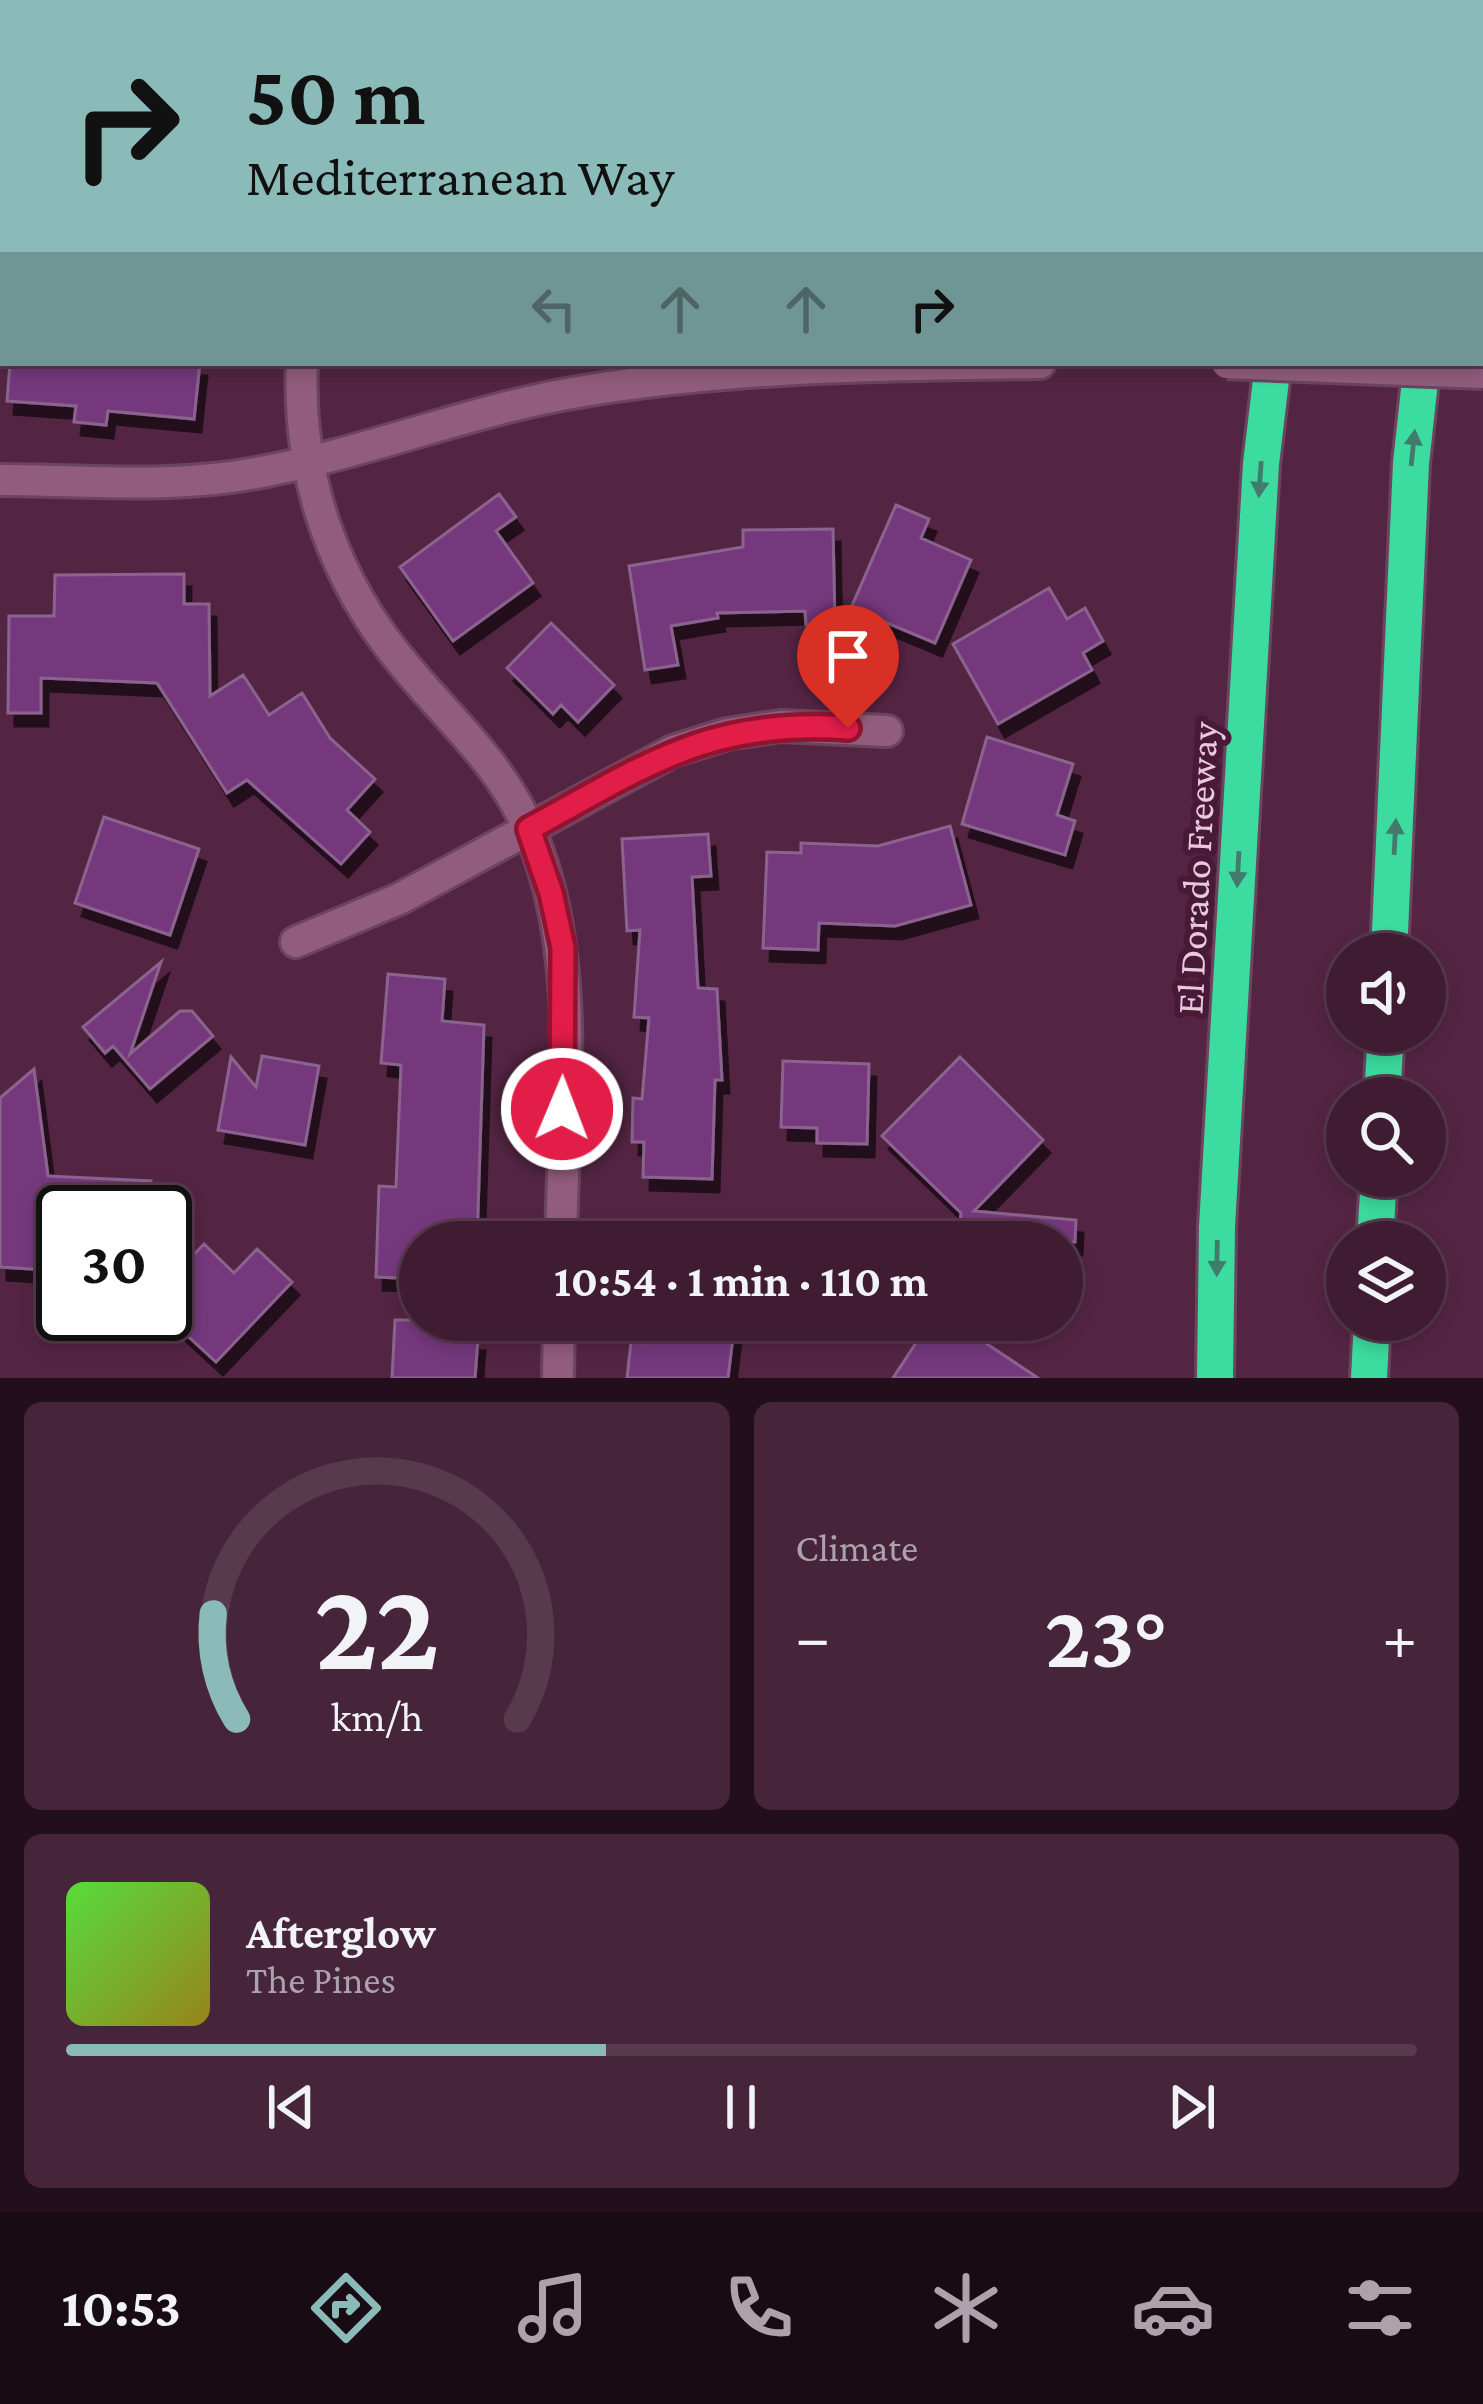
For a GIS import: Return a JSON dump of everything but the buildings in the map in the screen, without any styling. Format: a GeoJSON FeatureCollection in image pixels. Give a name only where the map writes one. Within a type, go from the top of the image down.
{"type":"FeatureCollection","features":[{"type":"Feature","properties":{"kind":"highway","name":"El Dorado Freeway"},"geometry":{"type":"LineString","coordinates":[[1215,1378],[1217,1227],[1259,488],[1273,366]]}},
{"type":"Feature","properties":{"kind":"highway"},"geometry":{"type":"LineString","coordinates":[[1390,933],[1411,463],[1422,366]]}},
{"type":"Feature","properties":{"kind":"highway"},"geometry":{"type":"LineString","coordinates":[[1369,1378],[1371,1341]]}},
{"type":"Feature","properties":{"kind":"street"},"geometry":{"type":"LineString","coordinates":[[302,366],[307,463],[342,572],[371,622],[407,669],[466,730],[500,776],[529,829],[551,893],[563,948],[561,1221]]}},
{"type":"Feature","properties":{"kind":"street"},"geometry":{"type":"LineString","coordinates":[[0,480],[197,480],[252,474],[577,392],[687,375],[858,366]]}},
{"type":"Feature","properties":{"kind":"street"},"geometry":{"type":"LineString","coordinates":[[1304,366],[1483,373]]}},
{"type":"Feature","properties":{"kind":"street"},"geometry":{"type":"LineString","coordinates":[[296,942],[400,899],[673,752],[727,734],[810,725],[887,731]]}},
{"type":"Feature","properties":{"kind":"street"},"geometry":{"type":"LineString","coordinates":[[558,1378],[559,1341]]}},
{"type":"Feature","properties":{"kind":"route"},"geometry":{"type":"LineString","coordinates":[[562,1109],[563,948],[529,829],[673,752],[727,734],[782,726],[848,728]]}}]}
